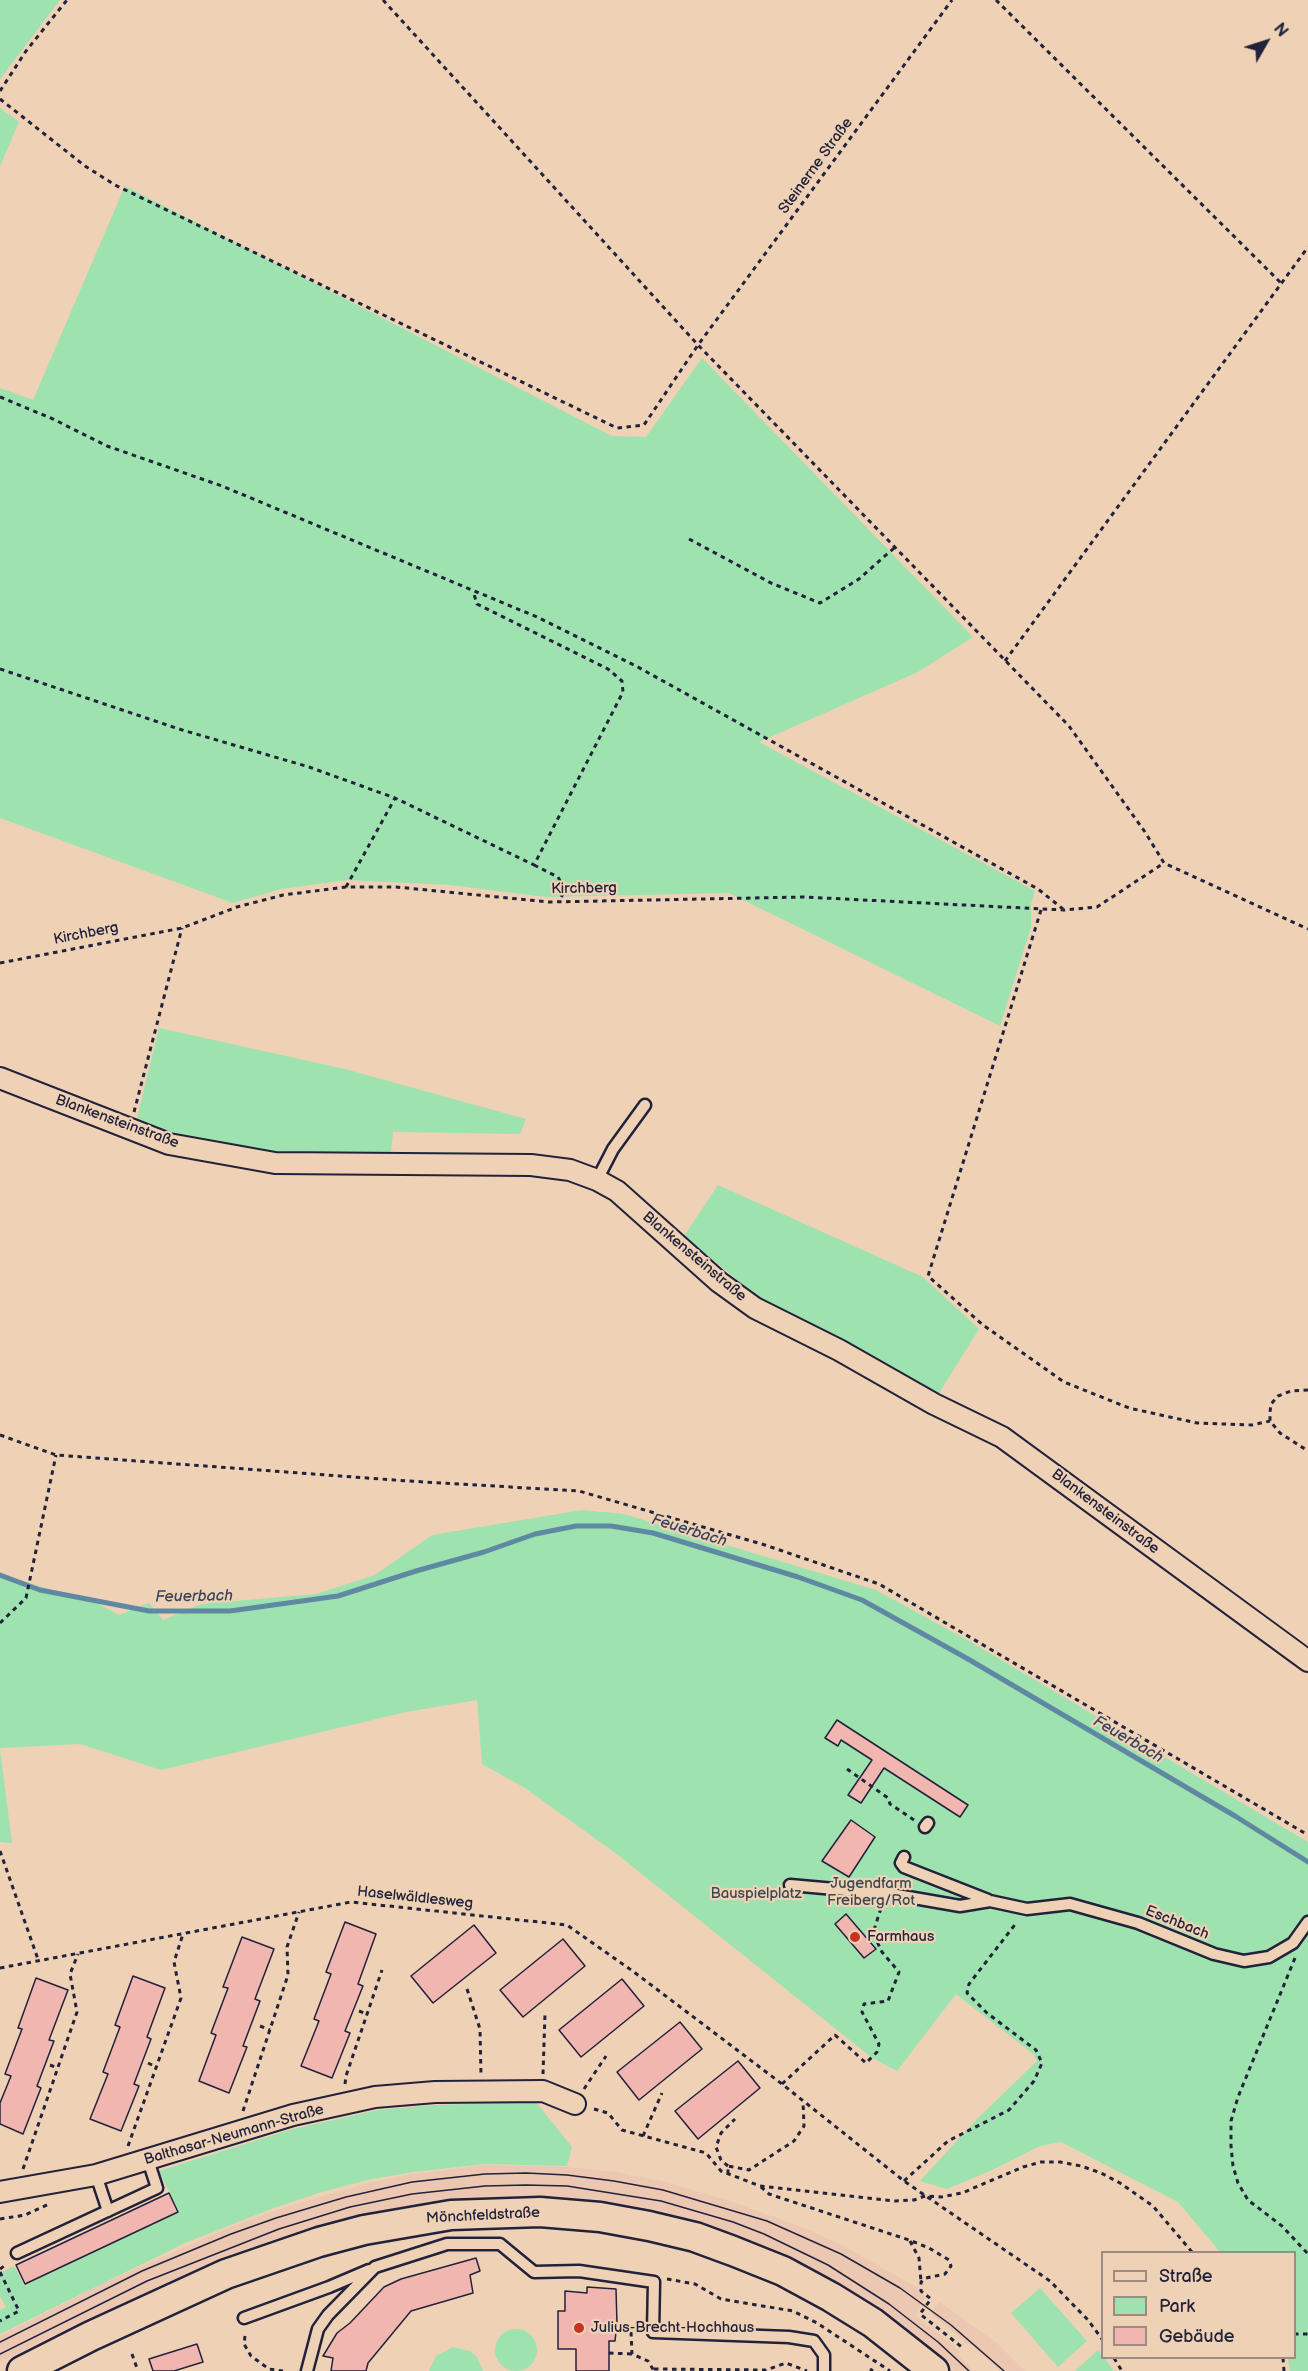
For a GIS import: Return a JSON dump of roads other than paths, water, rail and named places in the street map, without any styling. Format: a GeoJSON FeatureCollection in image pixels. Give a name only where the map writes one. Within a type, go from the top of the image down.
{"type":"FeatureCollection","features":[{"type":"Feature","properties":{"kind":"main road","name":"Mönchfeldstraße"},"geometry":{"type":"LineString","coordinates":[[22,2371],[91,2336],[226,2274],[319,2242],[364,2230],[440,2216],[491,2212],[540,2212],[600,2217],[695,2237],[734,2250],[783,2271],[831,2297],[873,2323],[934,2371]]}},
{"type":"Feature","properties":{"kind":"street","name":"Blankensteinstraße"},"geometry":{"type":"LineString","coordinates":[[0,1078],[169,1144],[275,1163],[531,1165],[570,1170],[597,1180],[617,1191],[719,1282],[755,1308],[839,1350],[934,1404],[1002,1437],[1308,1661]]}},
{"type":"Feature","properties":{"kind":"street","name":"Balthasar-Neumann-Straße"},"geometry":{"type":"LineString","coordinates":[[8,2191],[120,2169],[293,2115],[375,2097],[435,2092],[543,2091],[575,2104]]}},
{"type":"Feature","properties":{"kind":"lane"},"geometry":{"type":"LineString","coordinates":[[597,1180],[613,1149],[645,1105]]}},
{"type":"Feature","properties":{"kind":"lane"},"geometry":{"type":"LineString","coordinates":[[904,1857],[901,1863],[904,1867],[990,1901]]}},
{"type":"Feature","properties":{"kind":"lane"},"geometry":{"type":"LineString","coordinates":[[790,1885],[891,1894],[960,1906],[990,1901]]}},
{"type":"Feature","properties":{"kind":"lane","name":"Eschbach"},"geometry":{"type":"LineString","coordinates":[[990,1901],[1024,1909],[1070,1904],[1138,1923],[1214,1954],[1244,1961],[1269,1957],[1293,1943],[1308,1922]]}},
{"type":"Feature","properties":{"kind":"lane"},"geometry":{"type":"LineString","coordinates":[[17,2253],[157,2188],[148,2160]]}},
{"type":"Feature","properties":{"kind":"lane"},"geometry":{"type":"LineString","coordinates":[[96,2175],[108,2211]]}},
{"type":"Feature","properties":{"kind":"lane"},"geometry":{"type":"LineString","coordinates":[[244,2318],[330,2287],[375,2267],[447,2244],[500,2244],[534,2272],[579,2271],[654,2282],[653,2332],[789,2337],[814,2341],[824,2355],[825,2371]]}},
{"type":"Feature","properties":{"kind":"lane"},"geometry":{"type":"LineString","coordinates":[[307,2371],[318,2329],[328,2315],[375,2267]]}},
{"type":"Feature","properties":{"kind":"waterway","name":"Feuerbach"},"geometry":{"type":"LineString","coordinates":[[0,1575],[40,1590],[149,1611],[230,1611],[338,1596],[484,1552],[535,1534],[576,1526],[611,1526],[653,1533],[798,1577],[862,1600],[968,1659],[1235,1816],[1308,1862]]}},
{"type":"Feature","properties":{"kind":"tram line"},"geometry":{"type":"LineString","coordinates":[[0,2342],[142,2271],[276,2218],[346,2197],[412,2182],[485,2174],[526,2173],[567,2175],[663,2190],[767,2221],[841,2254],[900,2288],[951,2325],[1004,2371]]}},
{"type":"Feature","properties":{"kind":"tram line"},"geometry":{"type":"LineString","coordinates":[[0,2354],[147,2281],[279,2229],[350,2207],[412,2194],[485,2186],[526,2185],[567,2186],[661,2201],[733,2222],[764,2234],[828,2265],[889,2304],[938,2342],[969,2371]]}},
{"type":"Feature","properties":{"kind":"place","name":"Farmhaus"},"geometry":{"type":"Point","coordinates":[855,1937]}},
{"type":"Feature","properties":{"kind":"place","name":"Julius-Brecht-Hochhaus"},"geometry":{"type":"Point","coordinates":[579,2328]}},
{"type":"Feature","properties":{"kind":"park label","name":"Jugendfarm Freiberg/Rot"},"geometry":{"type":"Point","coordinates":[871,1892]}},
{"type":"Feature","properties":{"kind":"park label","name":"Bauspielplatz"},"geometry":{"type":"Point","coordinates":[756,1894]}}]}
